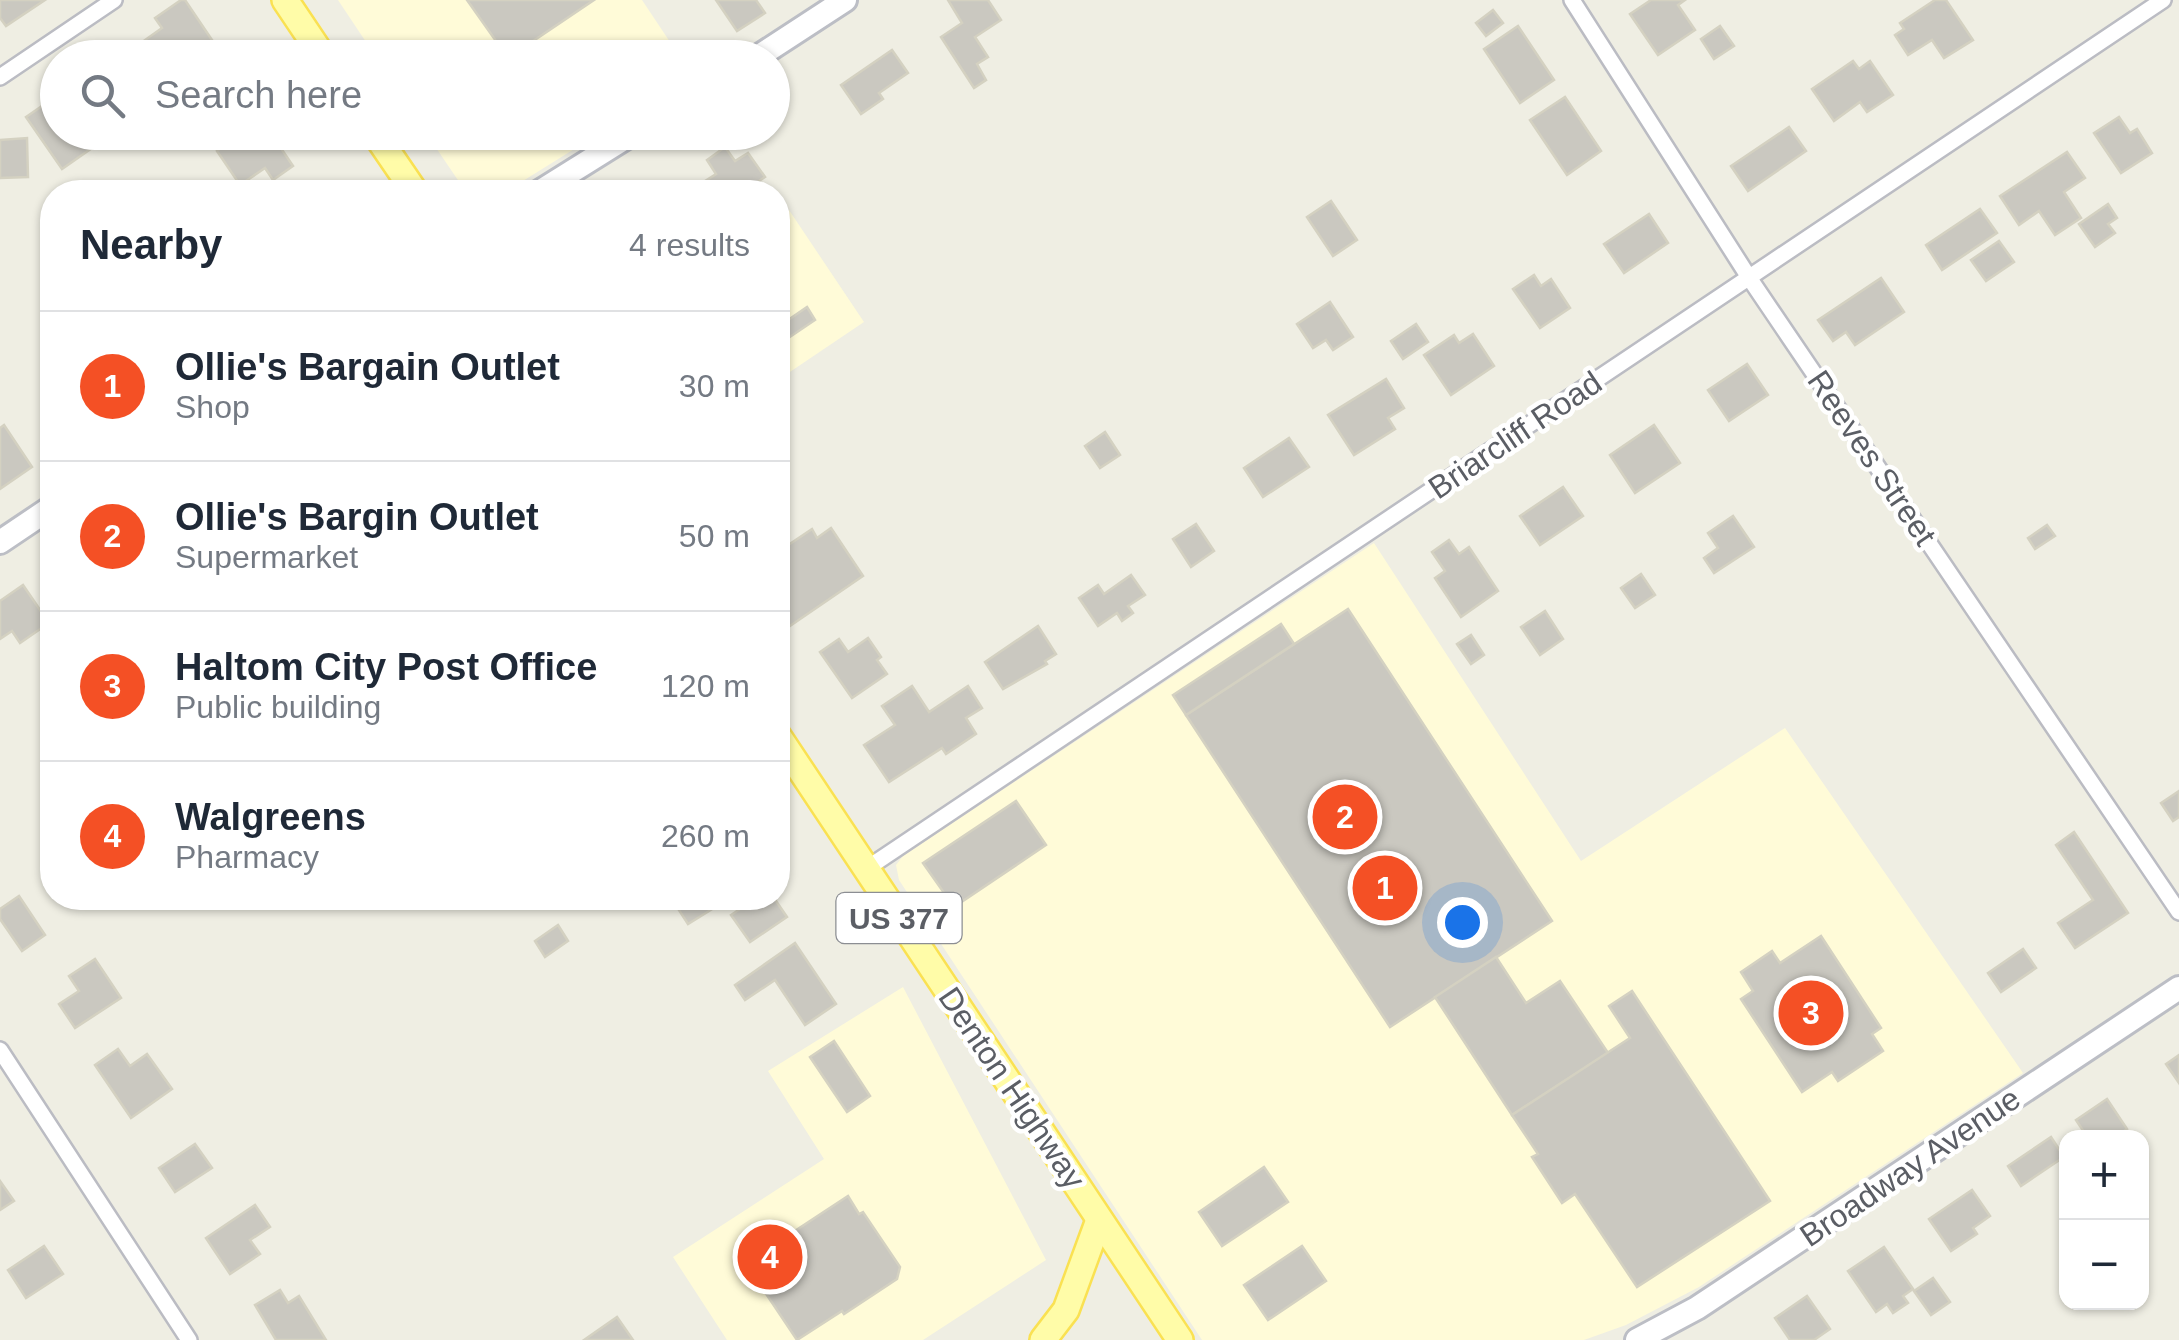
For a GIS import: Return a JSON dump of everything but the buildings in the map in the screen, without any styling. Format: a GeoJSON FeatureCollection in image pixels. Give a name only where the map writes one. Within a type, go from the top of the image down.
{"type":"FeatureCollection","features":[{"type":"Feature","properties":{"kind":"main road"},"geometry":{"type":"LineString","coordinates":[[285,0],[312,40]]}},
{"type":"Feature","properties":{"kind":"main road"},"geometry":{"type":"LineString","coordinates":[[784,40],[846,0]]}},
{"type":"Feature","properties":{"kind":"main road"},"geometry":{"type":"LineString","coordinates":[[386,150],[406,180]]}},
{"type":"Feature","properties":{"kind":"main road"},"geometry":{"type":"LineString","coordinates":[[558,180],[606,150]]}},
{"type":"Feature","properties":{"kind":"main road"},"geometry":{"type":"LineString","coordinates":[[0,542],[40,515]]}},
{"type":"Feature","properties":{"kind":"main road","name":"Denton Highway"},"geometry":{"type":"LineString","coordinates":[[790,754],[1180,1340]]}},
{"type":"Feature","properties":{"kind":"main road","name":"Broadway Avenue"},"geometry":{"type":"LineString","coordinates":[[1636,1340],[1697,1308],[2179,988]]}},
{"type":"Feature","properties":{"kind":"main road"},"geometry":{"type":"LineString","coordinates":[[1043,1340],[1070,1300],[1099,1220]]}},
{"type":"Feature","properties":{"kind":"street"},"geometry":{"type":"LineString","coordinates":[[55,40],[114,0]]}},
{"type":"Feature","properties":{"kind":"street","name":"Reeves Street"},"geometry":{"type":"LineString","coordinates":[[1572,0],[1750,279],[2179,912]]}},
{"type":"Feature","properties":{"kind":"street","name":"Briarcliff Road"},"geometry":{"type":"LineString","coordinates":[[866,868],[2163,0]]}},
{"type":"Feature","properties":{"kind":"street"},"geometry":{"type":"LineString","coordinates":[[0,77],[40,50]]}},
{"type":"Feature","properties":{"kind":"street"},"geometry":{"type":"LineString","coordinates":[[0,1050],[189,1340]]}},
{"type":"Feature","properties":{"kind":"shaded area"},"geometry":{"type":"Polygon","coordinates":[[[338,0],[642,0],[669,40],[365,40],[338,0]]]}},
{"type":"Feature","properties":{"kind":"shaded area"},"geometry":{"type":"Polygon","coordinates":[[[438,150],[573,150],[524,180],[458,180],[438,150]]]}},
{"type":"Feature","properties":{"kind":"shaded area"},"geometry":{"type":"Polygon","coordinates":[[[790,211],[864,322],[790,372],[790,211]]]}},
{"type":"Feature","properties":{"kind":"shaded area"},"geometry":{"type":"Polygon","coordinates":[[[1374,543],[1581,861],[1785,728],[2023,1073],[1699,1287],[1626,1325],[1584,1340],[1202,1340],[899,880],[896,865],[903,856],[1374,543]]]}},
{"type":"Feature","properties":{"kind":"shaded area"},"geometry":{"type":"Polygon","coordinates":[[[903,987],[1046,1260],[923,1340],[727,1340],[673,1257],[824,1159],[768,1071],[903,987]]]}},
{"type":"Feature","properties":{"kind":"place","name":"Ollie's Bargin Outlet"},"geometry":{"type":"Point","coordinates":[1345,817]}},
{"type":"Feature","properties":{"kind":"place","name":"Ollie's Bargain Outlet"},"geometry":{"type":"Point","coordinates":[1385,888]}},
{"type":"Feature","properties":{"kind":"place","name":"Haltom City Post Office"},"geometry":{"type":"Point","coordinates":[1811,1013]}},
{"type":"Feature","properties":{"kind":"place","name":"Walgreens"},"geometry":{"type":"Point","coordinates":[770,1257]}}]}
